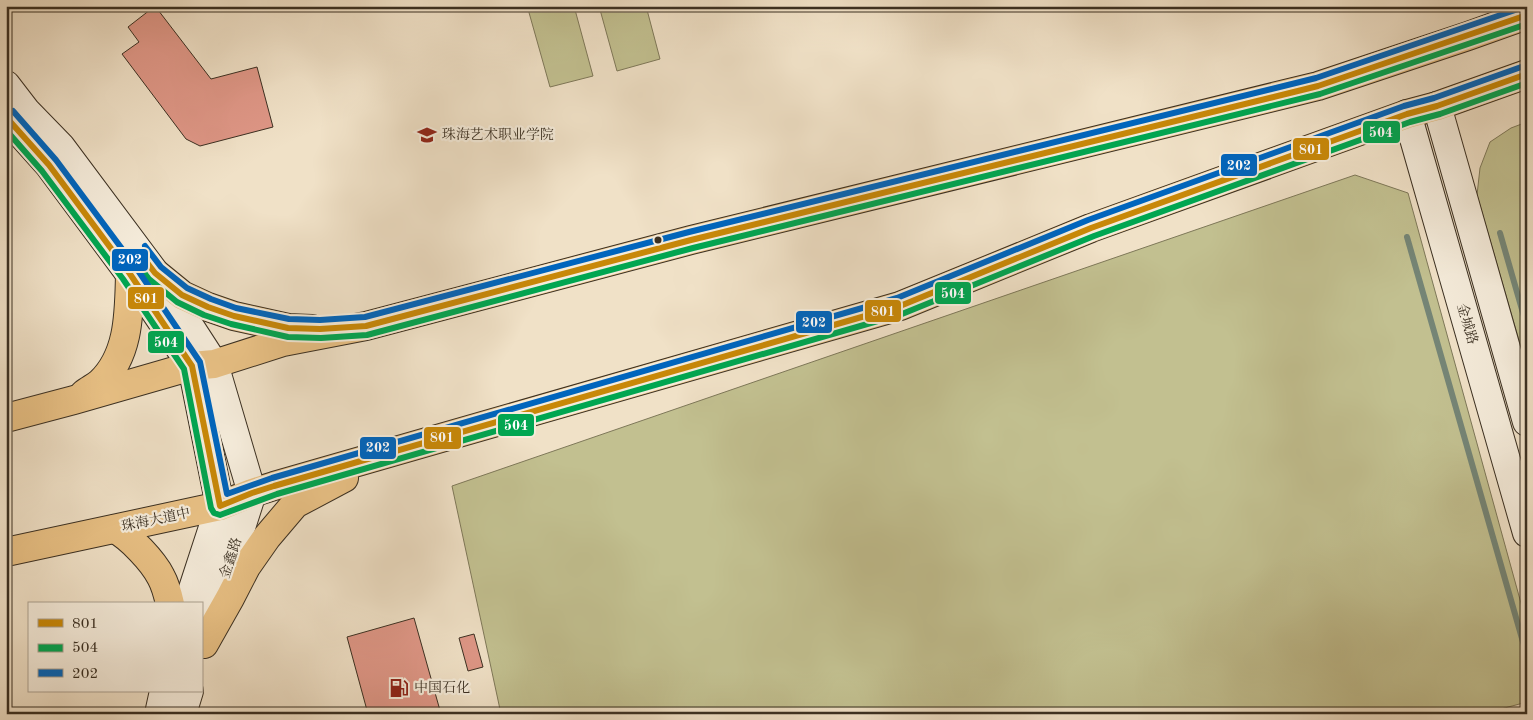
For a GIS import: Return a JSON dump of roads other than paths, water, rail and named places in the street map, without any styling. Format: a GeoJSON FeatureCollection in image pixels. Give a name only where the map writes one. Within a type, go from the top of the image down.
{"type":"FeatureCollection","features":[{"type":"Feature","properties":{"kind":"highway"},"geometry":{"type":"LineString","coordinates":[[6,418],[283,342],[366,326],[691,240],[1318,86],[1527,15]]}},
{"type":"Feature","properties":{"kind":"highway","name":"珠海大道中"},"geometry":{"type":"LineString","coordinates":[[6,552],[220,506],[252,493],[403,448],[900,306],[1091,228],[1407,114],[1437,106],[1527,74]]}},
{"type":"Feature","properties":{"kind":"highway"},"geometry":{"type":"LineString","coordinates":[[74,400],[99,384],[112,369],[121,352],[129,311],[142,273],[182,295],[234,316],[288,328],[320,329],[366,326]]}},
{"type":"Feature","properties":{"kind":"highway"},"geometry":{"type":"LineString","coordinates":[[202,648],[246,567],[267,537],[295,504],[403,448]]}},
{"type":"Feature","properties":{"kind":"highway"},"geometry":{"type":"LineString","coordinates":[[115,529],[144,554],[161,576],[170,602]]}},
{"type":"Feature","properties":{"kind":"street"},"geometry":{"type":"LineString","coordinates":[[6,85],[26,111],[61,147],[203,365],[252,493]]}},
{"type":"Feature","properties":{"kind":"street"},"geometry":{"type":"LineString","coordinates":[[1437,106],[1527,422]]}},
{"type":"Feature","properties":{"kind":"street","name":"金城路"},"geometry":{"type":"LineString","coordinates":[[1407,114],[1527,533]]}},
{"type":"Feature","properties":{"kind":"street"},"geometry":{"type":"LineString","coordinates":[[6,117],[142,273]]}},
{"type":"Feature","properties":{"kind":"street"},"geometry":{"type":"LineString","coordinates":[[203,365],[220,506]]}},
{"type":"Feature","properties":{"kind":"street","name":"金鑫路"},"geometry":{"type":"LineString","coordinates":[[202,648],[252,493]]}},
{"type":"Feature","properties":{"kind":"street","name":"金鑫路"},"geometry":{"type":"LineString","coordinates":[[189,602],[220,506]]}},
{"type":"Feature","properties":{"kind":"street"},"geometry":{"type":"LineString","coordinates":[[159,714],[164,692]]}},
{"type":"Feature","properties":{"kind":"street"},"geometry":{"type":"LineString","coordinates":[[182,714],[189,692]]}},
{"type":"Feature","properties":{"kind":"waterway"},"geometry":{"type":"LineString","coordinates":[[1500,233],[1527,327]]}},
{"type":"Feature","properties":{"kind":"waterway"},"geometry":{"type":"LineString","coordinates":[[1407,237],[1527,656]]}},
{"type":"Feature","properties":{"kind":"place","name":"珠海艺术职业学院"},"geometry":{"type":"Point","coordinates":[427,135]}},
{"type":"Feature","properties":{"kind":"place","name":"中国石化"},"geometry":{"type":"Point","coordinates":[399,688]}}]}
